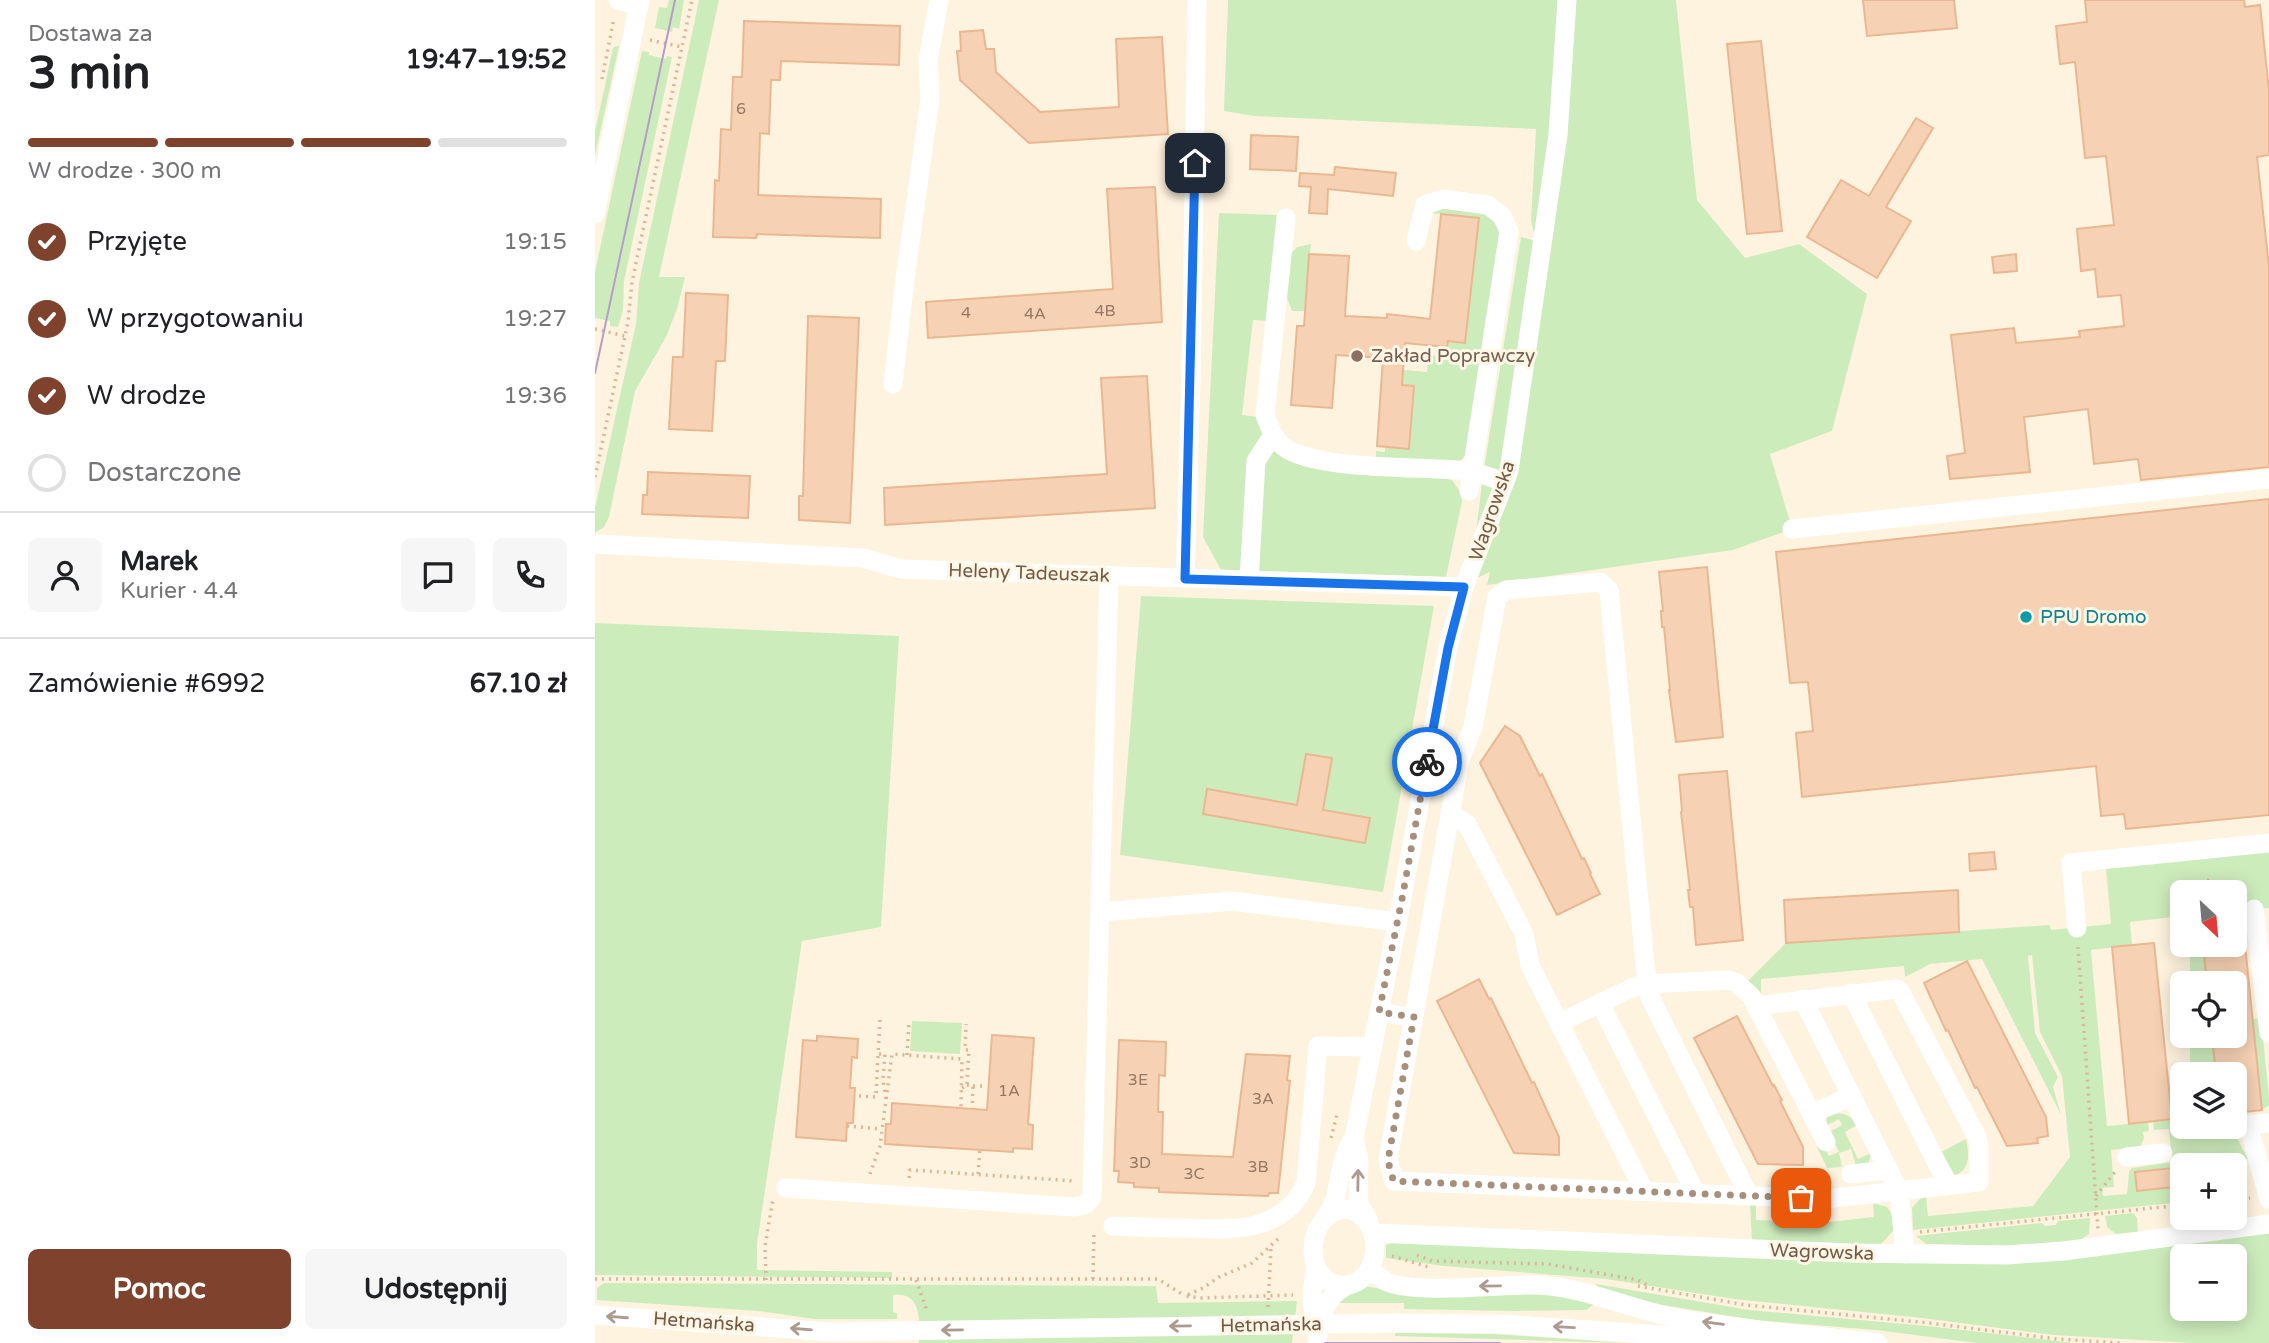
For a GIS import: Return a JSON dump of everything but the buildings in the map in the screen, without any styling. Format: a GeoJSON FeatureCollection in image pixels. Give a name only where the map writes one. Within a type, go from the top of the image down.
{"type":"FeatureCollection","features":[{"type":"Feature","properties":{"kind":"street"},"geometry":{"type":"LineString","coordinates":[[595,214],[640,3],[618,0]]}},
{"type":"Feature","properties":{"kind":"street"},"geometry":{"type":"LineString","coordinates":[[893,384],[930,99],[928,61],[939,0]]}},
{"type":"Feature","properties":{"kind":"street"},"geometry":{"type":"LineString","coordinates":[[1185,579],[1197,0]]}},
{"type":"Feature","properties":{"kind":"street","name":"Wagrowska"},"geometry":{"type":"LineString","coordinates":[[1327,1215],[1334,1201],[1342,1158],[1354,1138],[1398,922],[1448,648],[1464,587],[1509,471],[1557,148],[1567,0]]}},
{"type":"Feature","properties":{"kind":"street"},"geometry":{"type":"LineString","coordinates":[[1416,241],[1425,205],[1443,198],[1488,205],[1502,216],[1509,231],[1469,491]]}},
{"type":"Feature","properties":{"kind":"street"},"geometry":{"type":"LineString","coordinates":[[1286,218],[1265,415],[1273,435],[1284,447],[1305,457],[1334,463],[1472,472],[1505,482]]}},
{"type":"Feature","properties":{"kind":"street"},"geometry":{"type":"LineString","coordinates":[[1249,581],[1256,461],[1273,435]]}},
{"type":"Feature","properties":{"kind":"street"},"geometry":{"type":"LineString","coordinates":[[1792,529],[2269,480]]}},
{"type":"Feature","properties":{"kind":"street","name":"Heleny Tadeuszak"},"geometry":{"type":"LineString","coordinates":[[595,544],[863,558],[901,569],[1464,587]]}},
{"type":"Feature","properties":{"kind":"street"},"geometry":{"type":"LineString","coordinates":[[786,1188],[1074,1207],[1089,1201],[1093,1191],[1109,575]]}},
{"type":"Feature","properties":{"kind":"street"},"geometry":{"type":"LineString","coordinates":[[1749,1196],[1651,999],[1647,984],[1609,590],[1600,582],[1506,590],[1497,597],[1473,727],[1460,759],[1388,1160],[1394,1181],[1644,1192],[1826,1199],[1979,1182],[1979,1146],[1976,1138],[1900,991],[1896,989],[1851,993],[1756,1006]]}},
{"type":"Feature","properties":{"kind":"street"},"geometry":{"type":"LineString","coordinates":[[1450,814],[1467,824],[1524,934],[1530,965],[1644,1192]]}},
{"type":"Feature","properties":{"kind":"street"},"geometry":{"type":"LineString","coordinates":[[2077,928],[2071,863],[2269,843]]}},
{"type":"Feature","properties":{"kind":"street"},"geometry":{"type":"LineString","coordinates":[[1100,912],[1232,901],[1398,922]]}},
{"type":"Feature","properties":{"kind":"street"},"geometry":{"type":"LineString","coordinates":[[2254,909],[2269,1033]]}},
{"type":"Feature","properties":{"kind":"street"},"geometry":{"type":"LineString","coordinates":[[1559,1023],[1632,988],[1647,984],[1728,980],[1745,989],[1756,1006],[1826,1142]]}},
{"type":"Feature","properties":{"kind":"street"},"geometry":{"type":"LineString","coordinates":[[1851,993],[1948,1185]]}},
{"type":"Feature","properties":{"kind":"street"},"geometry":{"type":"LineString","coordinates":[[1803,999],[1899,1191],[1905,1254]]}},
{"type":"Feature","properties":{"kind":"street"},"geometry":{"type":"LineString","coordinates":[[1600,1003],[1696,1194]]}},
{"type":"Feature","properties":{"kind":"street"},"geometry":{"type":"LineString","coordinates":[[1379,1012],[1414,1017]]}},
{"type":"Feature","properties":{"kind":"street"},"geometry":{"type":"LineString","coordinates":[[1113,1226],[1234,1229],[1257,1225],[1282,1213],[1300,1195],[1307,1176],[1318,1046],[1371,1048]]}},
{"type":"Feature","properties":{"kind":"street"},"geometry":{"type":"LineString","coordinates":[[1811,1114],[1852,1096]]}},
{"type":"Feature","properties":{"kind":"street"},"geometry":{"type":"LineString","coordinates":[[2269,1123],[2248,1125],[2269,1199]]}},
{"type":"Feature","properties":{"kind":"street","name":"Wagrowska"},"geometry":{"type":"LineString","coordinates":[[1354,1138],[1359,1161],[1358,1203],[1371,1226],[1905,1254],[2006,1255],[2099,1247],[2269,1224]]}},
{"type":"Feature","properties":{"kind":"street"},"geometry":{"type":"LineString","coordinates":[[2127,1157],[2163,1153]]}},
{"type":"Feature","properties":{"kind":"street"},"geometry":{"type":"LineString","coordinates":[[1851,1174],[1889,1170]]}},
{"type":"Feature","properties":{"kind":"street"},"geometry":{"type":"LineString","coordinates":[[1317,1343],[1318,1321],[1331,1298],[1346,1286],[1360,1281],[1370,1269],[1371,1226],[1356,1211],[1347,1209],[1327,1215],[1316,1231],[1311,1295],[1313,1312],[1318,1321]]}},
{"type":"Feature","properties":{"kind":"street"},"geometry":{"type":"LineString","coordinates":[[1315,1266],[1328,1282],[1346,1286]]}},
{"type":"Feature","properties":{"kind":"street"},"geometry":{"type":"LineString","coordinates":[[1370,1269],[1380,1278],[1399,1285],[1555,1287],[1593,1294],[1677,1318],[1878,1343]]}},
{"type":"Feature","properties":{"kind":"street","name":"Hetmańska"},"geometry":{"type":"LineString","coordinates":[[595,1315],[831,1332],[1395,1323],[1520,1325],[1779,1343]]}},
{"type":"Feature","properties":{"kind":"path"},"geometry":{"type":"LineString","coordinates":[[600,85],[618,0]]}},
{"type":"Feature","properties":{"kind":"path"},"geometry":{"type":"LineString","coordinates":[[595,477],[630,310],[632,282],[692,0]]}},
{"type":"Feature","properties":{"kind":"path"},"geometry":{"type":"LineString","coordinates":[[595,329],[625,336]]}},
{"type":"Feature","properties":{"kind":"path"},"geometry":{"type":"LineString","coordinates":[[2247,902],[2254,909]]}},
{"type":"Feature","properties":{"kind":"path"},"geometry":{"type":"LineString","coordinates":[[2077,928],[2078,975],[2099,1247]]}},
{"type":"Feature","properties":{"kind":"path"},"geometry":{"type":"LineString","coordinates":[[859,1096],[876,1097],[880,1020]]}},
{"type":"Feature","properties":{"kind":"path"},"geometry":{"type":"LineString","coordinates":[[907,1055],[909,1022]]}},
{"type":"Feature","properties":{"kind":"path"},"geometry":{"type":"LineString","coordinates":[[961,1108],[969,1050],[965,1050],[966,1024]]}},
{"type":"Feature","properties":{"kind":"path"},"geometry":{"type":"LineString","coordinates":[[879,1054],[885,1054],[883,1082],[886,1103]]}},
{"type":"Feature","properties":{"kind":"path"},"geometry":{"type":"LineString","coordinates":[[867,1182],[880,1146],[892,1054],[962,1059],[960,1084],[986,1086]]}},
{"type":"Feature","properties":{"kind":"path"},"geometry":{"type":"LineString","coordinates":[[972,1108],[973,1086]]}},
{"type":"Feature","properties":{"kind":"path"},"geometry":{"type":"LineString","coordinates":[[847,1126],[882,1129]]}},
{"type":"Feature","properties":{"kind":"path"},"geometry":{"type":"LineString","coordinates":[[978,1174],[979,1150]]}},
{"type":"Feature","properties":{"kind":"path"},"geometry":{"type":"LineString","coordinates":[[2095,1198],[2127,1157]]}},
{"type":"Feature","properties":{"kind":"path"},"geometry":{"type":"LineString","coordinates":[[908,1196],[910,1170],[1081,1182]]}},
{"type":"Feature","properties":{"kind":"path"},"geometry":{"type":"LineString","coordinates":[[766,1280],[765,1246],[773,1198],[786,1199],[786,1188]]}},
{"type":"Feature","properties":{"kind":"path"},"geometry":{"type":"LineString","coordinates":[[1903,1234],[2170,1206]]}},
{"type":"Feature","properties":{"kind":"path"},"geometry":{"type":"LineString","coordinates":[[1185,1296],[1219,1277],[1252,1264],[1279,1237]]}},
{"type":"Feature","properties":{"kind":"path"},"geometry":{"type":"LineString","coordinates":[[1268,1308],[1271,1246]]}},
{"type":"Feature","properties":{"kind":"path"},"geometry":{"type":"LineString","coordinates":[[595,1279],[1158,1279],[1185,1296],[1202,1298],[1311,1295]]}},
{"type":"Feature","properties":{"kind":"path"},"geometry":{"type":"LineString","coordinates":[[1655,1290],[1746,1305],[2057,1339],[2122,1343]]}},
{"type":"Feature","properties":{"kind":"green space"},"geometry":{"type":"Polygon","coordinates":[[[669,0],[684,0],[679,29],[673,27],[672,32],[655,28],[659,7],[667,8],[669,0]]]}},
{"type":"Feature","properties":{"kind":"green space"},"geometry":{"type":"Polygon","coordinates":[[[699,0],[719,0],[659,277],[685,277],[666,337],[635,391],[609,517],[604,527],[595,533],[595,508],[636,324],[639,283],[699,0]]]}},
{"type":"Feature","properties":{"kind":"green space"},"geometry":{"type":"Polygon","coordinates":[[[1228,0],[1676,0],[1697,200],[1745,258],[1799,244],[1867,294],[1832,431],[1770,454],[1792,529],[1733,550],[1487,585],[1490,572],[1470,581],[1483,475],[1521,237],[1536,241],[1531,221],[1536,129],[1254,116],[1224,111],[1228,0]]]}},
{"type":"Feature","properties":{"kind":"green space"},"geometry":{"type":"Polygon","coordinates":[[[619,46],[595,156],[595,132],[613,48],[619,46]]]}},
{"type":"Feature","properties":{"kind":"green space"},"geometry":{"type":"Polygon","coordinates":[[[642,51],[666,59],[667,56],[672,57],[624,281],[623,310],[618,327],[610,326],[610,321],[595,318],[595,272],[642,51]]]}},
{"type":"Feature","properties":{"kind":"green space"},"geometry":{"type":"Polygon","coordinates":[[[1436,208],[1488,213],[1504,233],[1465,456],[1460,461],[1376,462],[1376,451],[1385,452],[1385,447],[1410,448],[1414,386],[1402,385],[1403,370],[1427,372],[1428,355],[1440,356],[1441,347],[1447,347],[1448,341],[1466,342],[1479,218],[1432,213],[1436,208]]]}},
{"type":"Feature","properties":{"kind":"green space"},"geometry":{"type":"Polygon","coordinates":[[[1219,213],[1277,215],[1268,321],[1253,320],[1242,415],[1257,417],[1264,439],[1452,480],[1462,501],[1446,577],[1221,570],[1203,537],[1219,213]]]}},
{"type":"Feature","properties":{"kind":"green space"},"geometry":{"type":"Polygon","coordinates":[[[1311,244],[1304,311],[1292,311],[1286,296],[1291,254],[1297,247],[1311,244]]]}},
{"type":"Feature","properties":{"kind":"green space"},"geometry":{"type":"Polygon","coordinates":[[[1141,596],[1434,606],[1383,892],[1120,855],[1141,596]]]}},
{"type":"Feature","properties":{"kind":"green space"},"geometry":{"type":"Polygon","coordinates":[[[595,623],[899,636],[881,927],[802,941],[757,1244],[757,1270],[892,1272],[892,1278],[595,1275],[595,623]]]}},
{"type":"Feature","properties":{"kind":"green space"},"geometry":{"type":"Polygon","coordinates":[[[2269,851],[2269,908],[2247,910],[2247,880],[2170,880],[2170,917],[2130,922],[2132,945],[2091,950],[2107,1126],[2148,1122],[2149,1131],[2143,1132],[2144,1138],[2140,1147],[2111,1150],[2114,1187],[2102,1188],[2103,1196],[2127,1194],[2129,1172],[2132,1168],[2170,1162],[2170,1168],[2135,1172],[2137,1191],[2170,1187],[2170,1203],[1913,1230],[1912,1208],[1920,1199],[1926,1197],[1928,1216],[2033,1206],[2070,1157],[2062,1076],[2040,1032],[2032,955],[2028,956],[2035,1033],[2058,1077],[2053,1087],[2061,1115],[1982,959],[1930,964],[1905,977],[1904,966],[1761,979],[1761,993],[1748,981],[1786,943],[2050,925],[2051,930],[2111,924],[2106,868],[2269,851]]]}},
{"type":"Feature","properties":{"kind":"green space"},"geometry":{"type":"Polygon","coordinates":[[[2190,957],[2204,957],[2206,971],[2190,971],[2190,957]]]}},
{"type":"Feature","properties":{"kind":"green space"},"geometry":{"type":"Polygon","coordinates":[[[2261,1018],[2269,1098],[2269,1105],[2262,1110],[2253,1019],[2261,1018]]]}},
{"type":"Feature","properties":{"kind":"green space"},"geometry":{"type":"Polygon","coordinates":[[[912,1021],[962,1023],[960,1054],[910,1051],[912,1021]]]}},
{"type":"Feature","properties":{"kind":"green space"},"geometry":{"type":"Polygon","coordinates":[[[2190,1048],[2213,1048],[2215,1062],[2190,1062],[2190,1048]]]}},
{"type":"Feature","properties":{"kind":"green space"},"geometry":{"type":"Polygon","coordinates":[[[1844,1114],[1855,1122],[1857,1125],[1845,1132],[1858,1159],[1871,1153],[1869,1163],[1856,1166],[1851,1149],[1839,1153],[1842,1167],[1827,1168],[1817,1147],[1823,1144],[1829,1156],[1839,1152],[1829,1132],[1842,1125],[1839,1119],[1826,1126],[1827,1117],[1844,1114]]]}},
{"type":"Feature","properties":{"kind":"green space"},"geometry":{"type":"Polygon","coordinates":[[[2170,1120],[2170,1139],[2237,1139],[2245,1153],[2171,1153],[2169,1129],[2154,1130],[2153,1122],[2170,1120]]]}},
{"type":"Feature","properties":{"kind":"green space"},"geometry":{"type":"Polygon","coordinates":[[[1966,1139],[1966,1165],[1955,1175],[1941,1152],[1966,1139]]]}},
{"type":"Feature","properties":{"kind":"green space"},"geometry":{"type":"Polygon","coordinates":[[[1873,1203],[1887,1207],[1893,1216],[1893,1231],[1880,1245],[1752,1241],[1750,1205],[1756,1205],[1756,1220],[1822,1222],[1823,1208],[1826,1208],[1828,1222],[1874,1217],[1873,1203]]]}},
{"type":"Feature","properties":{"kind":"green space"},"geometry":{"type":"Polygon","coordinates":[[[2133,1213],[2137,1218],[2138,1232],[2116,1234],[2107,1227],[2105,1216],[2133,1213]]]}},
{"type":"Feature","properties":{"kind":"green space"},"geometry":{"type":"Polygon","coordinates":[[[2090,1218],[2089,1234],[2080,1240],[2011,1246],[1926,1244],[1916,1236],[2042,1223],[2045,1226],[2056,1225],[2058,1221],[2090,1218]]]}},
{"type":"Feature","properties":{"kind":"green space"},"geometry":{"type":"Polygon","coordinates":[[[2269,1232],[2269,1343],[2192,1343],[2054,1335],[1922,1318],[1734,1299],[1606,1279],[1444,1266],[1386,1258],[1386,1245],[1395,1242],[1872,1261],[2269,1232]]]}},
{"type":"Feature","properties":{"kind":"green space"},"geometry":{"type":"Polygon","coordinates":[[[604,1283],[1156,1286],[1158,1303],[1297,1301],[1292,1343],[919,1343],[917,1310],[910,1298],[903,1295],[893,1295],[893,1312],[897,1313],[897,1319],[815,1319],[758,1311],[597,1300],[597,1288],[604,1283]]]}},
{"type":"Feature","properties":{"kind":"green space"},"geometry":{"type":"Polygon","coordinates":[[[1596,1284],[1749,1310],[2074,1343],[1977,1343],[1876,1330],[1754,1320],[1651,1303],[1597,1287],[1596,1284]]]}},
{"type":"Feature","properties":{"kind":"green space"},"geometry":{"type":"Polygon","coordinates":[[[1363,1286],[1383,1289],[1519,1292],[1552,1295],[1593,1305],[1586,1310],[1514,1311],[1404,1309],[1404,1303],[1333,1303],[1363,1286]]]}},
{"type":"Feature","properties":{"kind":"green space"},"geometry":{"type":"Polygon","coordinates":[[[1395,1333],[1495,1334],[1625,1343],[1395,1336],[1395,1333]]]}},
{"type":"Feature","properties":{"kind":"tram line"},"geometry":{"type":"LineString","coordinates":[[595,373],[675,0]]}},
{"type":"Feature","properties":{"kind":"tram line"},"geometry":{"type":"LineString","coordinates":[[1325,1343],[1500,1343]]}},
{"type":"Feature","properties":{"kind":"way so far"},"geometry":{"type":"LineString","coordinates":[[1427,762],[1379,1012],[1414,1017],[1388,1160],[1394,1181],[1801,1198]]}},
{"type":"Feature","properties":{"kind":"place","name":"Zakład Poprawczy"},"geometry":{"type":"Point","coordinates":[1357,356]}},
{"type":"Feature","properties":{"kind":"place","name":"PPU Dromo"},"geometry":{"type":"Point","coordinates":[2026,617]}},
{"type":"Feature","properties":{"kind":"route"},"geometry":{"type":"LineString","coordinates":[[1195,163],[1185,579],[1464,587],[1448,648],[1427,762]]}}]}
